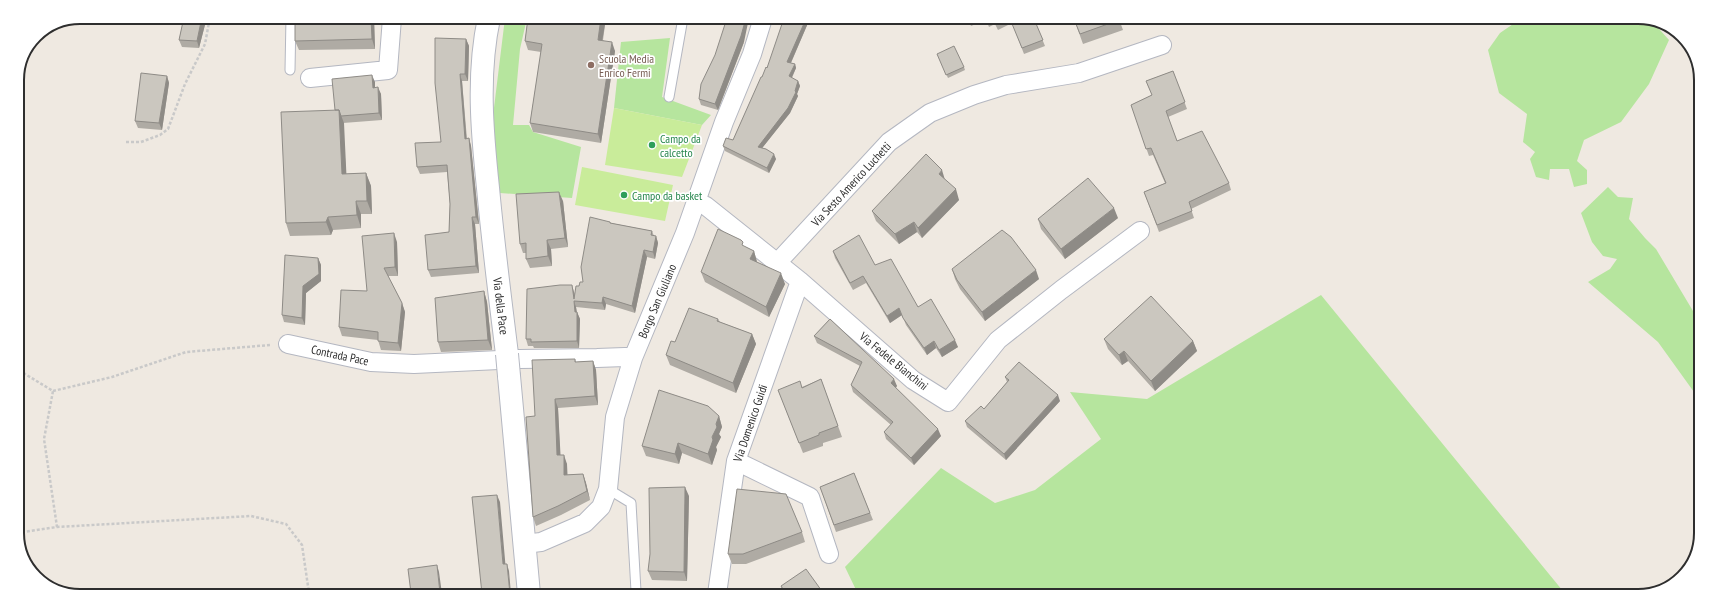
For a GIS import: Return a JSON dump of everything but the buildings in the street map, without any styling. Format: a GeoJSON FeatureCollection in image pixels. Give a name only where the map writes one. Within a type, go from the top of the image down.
{"type":"FeatureCollection","features":[{"type":"Feature","properties":{"kind":"main road","name":"Via della Pace"},"geometry":{"type":"LineString","coordinates":[[488,24],[482,59],[482,104],[485,163],[507,354],[528,589]]}},
{"type":"Feature","properties":{"kind":"street"},"geometry":{"type":"LineString","coordinates":[[310,78],[388,70],[392,24]]}},
{"type":"Feature","properties":{"kind":"street","name":"Borgo San Giuliano"},"geometry":{"type":"LineString","coordinates":[[524,544],[540,542],[585,523],[601,507],[608,489],[615,417],[633,358],[685,233],[724,122],[752,54],[761,24]]}},
{"type":"Feature","properties":{"kind":"street","name":"Via Sesto Americo Luchetti"},"geometry":{"type":"LineString","coordinates":[[777,263],[889,142],[930,113],[974,95],[1006,85],[1079,73],[1162,45]]}},
{"type":"Feature","properties":{"kind":"street","name":"Via Fedele Bianchini"},"geometry":{"type":"LineString","coordinates":[[696,201],[706,206],[777,263],[913,380],[948,402],[998,340],[1061,290],[1140,231]]}},
{"type":"Feature","properties":{"kind":"street","name":"Via Domenico Guidi"},"geometry":{"type":"LineString","coordinates":[[718,589],[736,461],[800,282]]}},
{"type":"Feature","properties":{"kind":"street","name":"Contrada Pace"},"geometry":{"type":"LineString","coordinates":[[288,344],[371,362],[414,364],[519,359],[633,358]]}},
{"type":"Feature","properties":{"kind":"street"},"geometry":{"type":"LineString","coordinates":[[736,461],[810,497],[829,554]]}},
{"type":"Feature","properties":{"kind":"lane"},"geometry":{"type":"LineString","coordinates":[[290,70],[291,24]]}},
{"type":"Feature","properties":{"kind":"lane"},"geometry":{"type":"LineString","coordinates":[[669,97],[682,24]]}},
{"type":"Feature","properties":{"kind":"lane"},"geometry":{"type":"LineString","coordinates":[[608,489],[631,503],[636,589]]}},
{"type":"Feature","properties":{"kind":"path"},"geometry":{"type":"LineString","coordinates":[[126,142],[141,142],[160,135],[168,129],[185,84],[205,44],[209,24]]}},
{"type":"Feature","properties":{"kind":"path"},"geometry":{"type":"LineString","coordinates":[[24,373],[53,391],[112,377],[186,352],[288,344]]}},
{"type":"Feature","properties":{"kind":"path"},"geometry":{"type":"LineString","coordinates":[[53,391],[44,439],[57,527]]}},
{"type":"Feature","properties":{"kind":"path"},"geometry":{"type":"LineString","coordinates":[[24,531],[57,527],[251,516],[286,524],[302,545],[308,589]]}},
{"type":"Feature","properties":{"kind":"green space"},"geometry":{"type":"Polygon","coordinates":[[[504,24],[526,24],[520,49],[513,125],[529,125],[533,132],[581,147],[572,198],[500,193],[492,124],[504,24]]]}},
{"type":"Feature","properties":{"kind":"green space"},"geometry":{"type":"Polygon","coordinates":[[[1513,24],[1645,24],[1658,28],[1669,40],[1649,84],[1621,122],[1584,140],[1577,161],[1587,170],[1587,184],[1574,187],[1569,169],[1550,169],[1549,180],[1536,177],[1530,159],[1535,152],[1523,142],[1527,114],[1499,93],[1488,50],[1500,33],[1513,24]]]}},
{"type":"Feature","properties":{"kind":"green space"},"geometry":{"type":"Polygon","coordinates":[[[670,38],[662,97],[711,115],[702,125],[614,108],[621,42],[670,38]]]}},
{"type":"Feature","properties":{"kind":"green space","name":"Campo da calcetto"},"geometry":{"type":"Polygon","coordinates":[[[614,108],[702,125],[682,177],[605,165],[614,108]]]}},
{"type":"Feature","properties":{"kind":"green space","name":"Campo da basket"},"geometry":{"type":"Polygon","coordinates":[[[582,167],[673,185],[665,221],[575,205],[582,167]]]}},
{"type":"Feature","properties":{"kind":"green space"},"geometry":{"type":"Polygon","coordinates":[[[1608,187],[1618,197],[1633,198],[1629,219],[1656,249],[1694,312],[1694,392],[1658,342],[1588,282],[1610,269],[1617,259],[1603,256],[1592,242],[1581,213],[1608,187]]]}},
{"type":"Feature","properties":{"kind":"green space"},"geometry":{"type":"Polygon","coordinates":[[[1321,295],[1561,589],[856,589],[845,567],[941,468],[995,503],[1035,490],[1101,439],[1070,392],[1147,399],[1321,295]]]}},
{"type":"Feature","properties":{"kind":"place","name":"Scuola Media Enrico Fermi"},"geometry":{"type":"Point","coordinates":[591,65]}},
{"type":"Feature","properties":{"kind":"place","name":"Campo da calcetto"},"geometry":{"type":"Point","coordinates":[652,145]}},
{"type":"Feature","properties":{"kind":"place","name":"Campo da basket"},"geometry":{"type":"Point","coordinates":[624,195]}}]}
